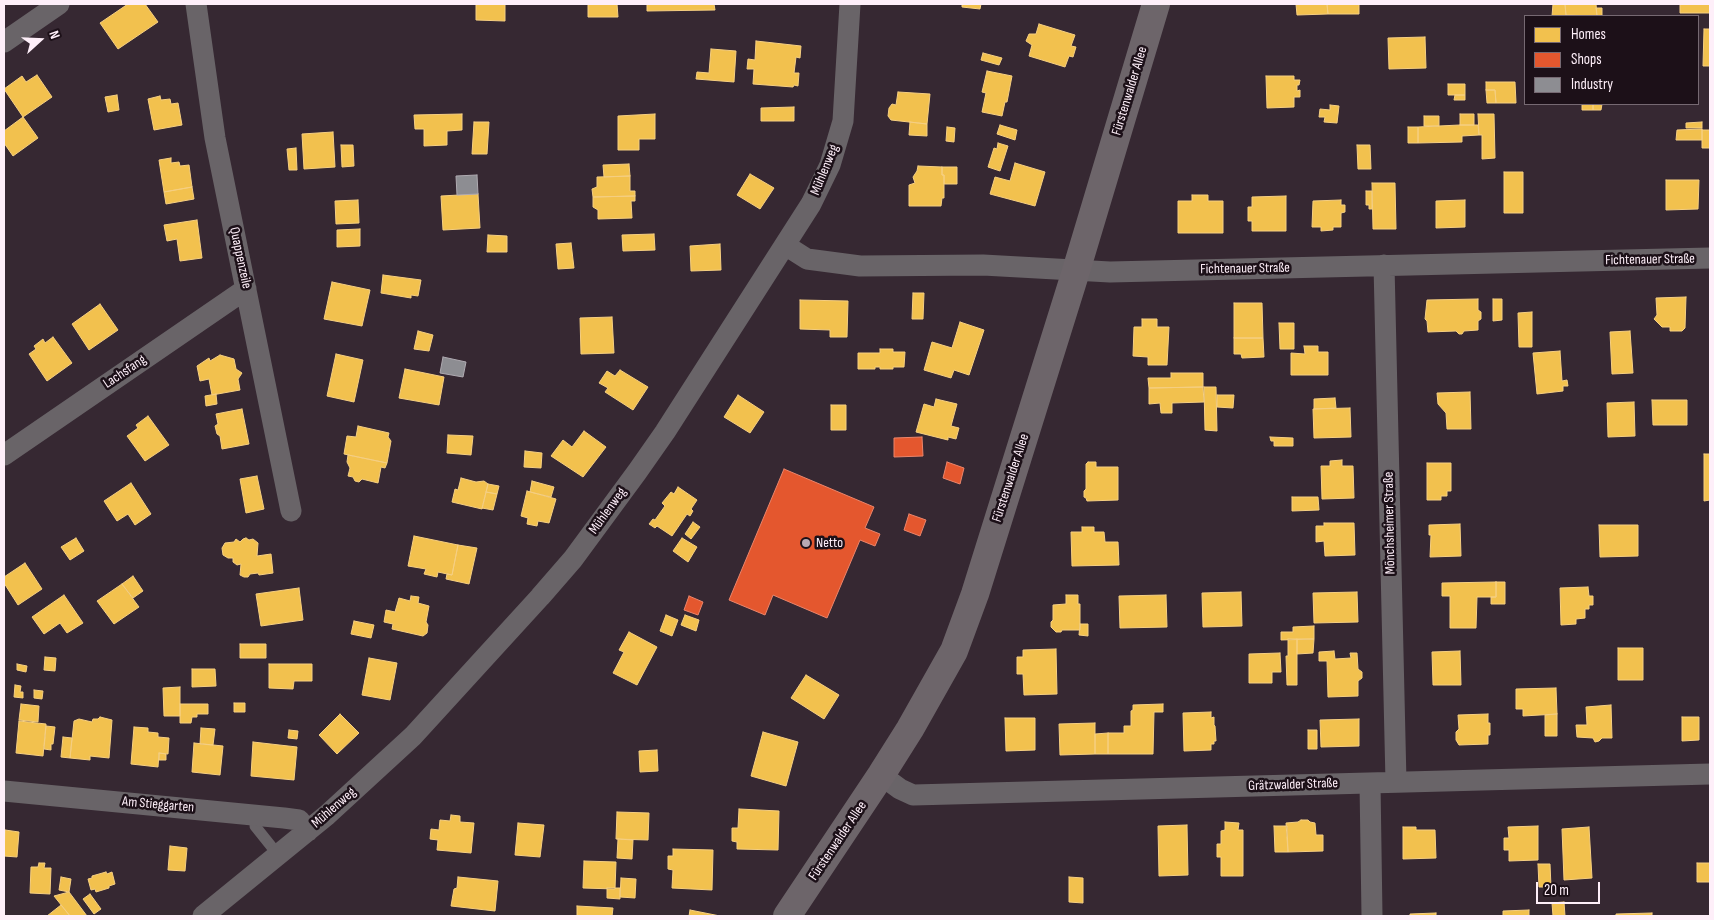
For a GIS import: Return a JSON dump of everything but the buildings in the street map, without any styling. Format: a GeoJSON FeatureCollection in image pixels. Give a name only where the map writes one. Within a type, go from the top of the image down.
{"type":"FeatureCollection","features":[{"type":"Feature","properties":{"kind":"main road","name":"Fürstenwalder Allee"},"geometry":{"type":"LineString","coordinates":[[787,916],[910,729],[954,651],[975,594],[1076,271],[1156,4]]}},
{"type":"Feature","properties":{"kind":"street"},"geometry":{"type":"LineString","coordinates":[[4,42],[58,4]]}},
{"type":"Feature","properties":{"kind":"street","name":"Quappenzeile"},"geometry":{"type":"LineString","coordinates":[[196,4],[215,138],[291,511]]}},
{"type":"Feature","properties":{"kind":"street","name":"Mühlenweg"},"geometry":{"type":"LineString","coordinates":[[203,916],[328,816],[412,736],[540,597],[573,558],[665,432],[811,204],[830,166],[843,121],[850,4]]}},
{"type":"Feature","properties":{"kind":"street","name":"Fichtenauer Straße"},"geometry":{"type":"LineString","coordinates":[[785,245],[807,259],[860,266],[982,265],[1110,272],[1710,258]]}},
{"type":"Feature","properties":{"kind":"street","name":"Mönchsheimer Straße"},"geometry":{"type":"LineString","coordinates":[[1384,265],[1396,782]]}},
{"type":"Feature","properties":{"kind":"street","name":"Lachsfang"},"geometry":{"type":"LineString","coordinates":[[4,455],[246,289]]}},
{"type":"Feature","properties":{"kind":"street","name":"Grätzwalder Straße"},"geometry":{"type":"LineString","coordinates":[[881,775],[900,789],[913,795],[1710,774]]}},
{"type":"Feature","properties":{"kind":"street"},"geometry":{"type":"LineString","coordinates":[[1370,783],[1372,916]]}},
{"type":"Feature","properties":{"kind":"street","name":"Am Stieggarten"},"geometry":{"type":"LineString","coordinates":[[4,791],[256,814],[299,820],[308,831]]}},
{"type":"Feature","properties":{"kind":"lane"},"geometry":{"type":"LineString","coordinates":[[256,814],[255,826],[279,856]]}},
{"type":"Feature","properties":{"kind":"place","name":"Netto"},"geometry":{"type":"Point","coordinates":[806,543]}}]}
